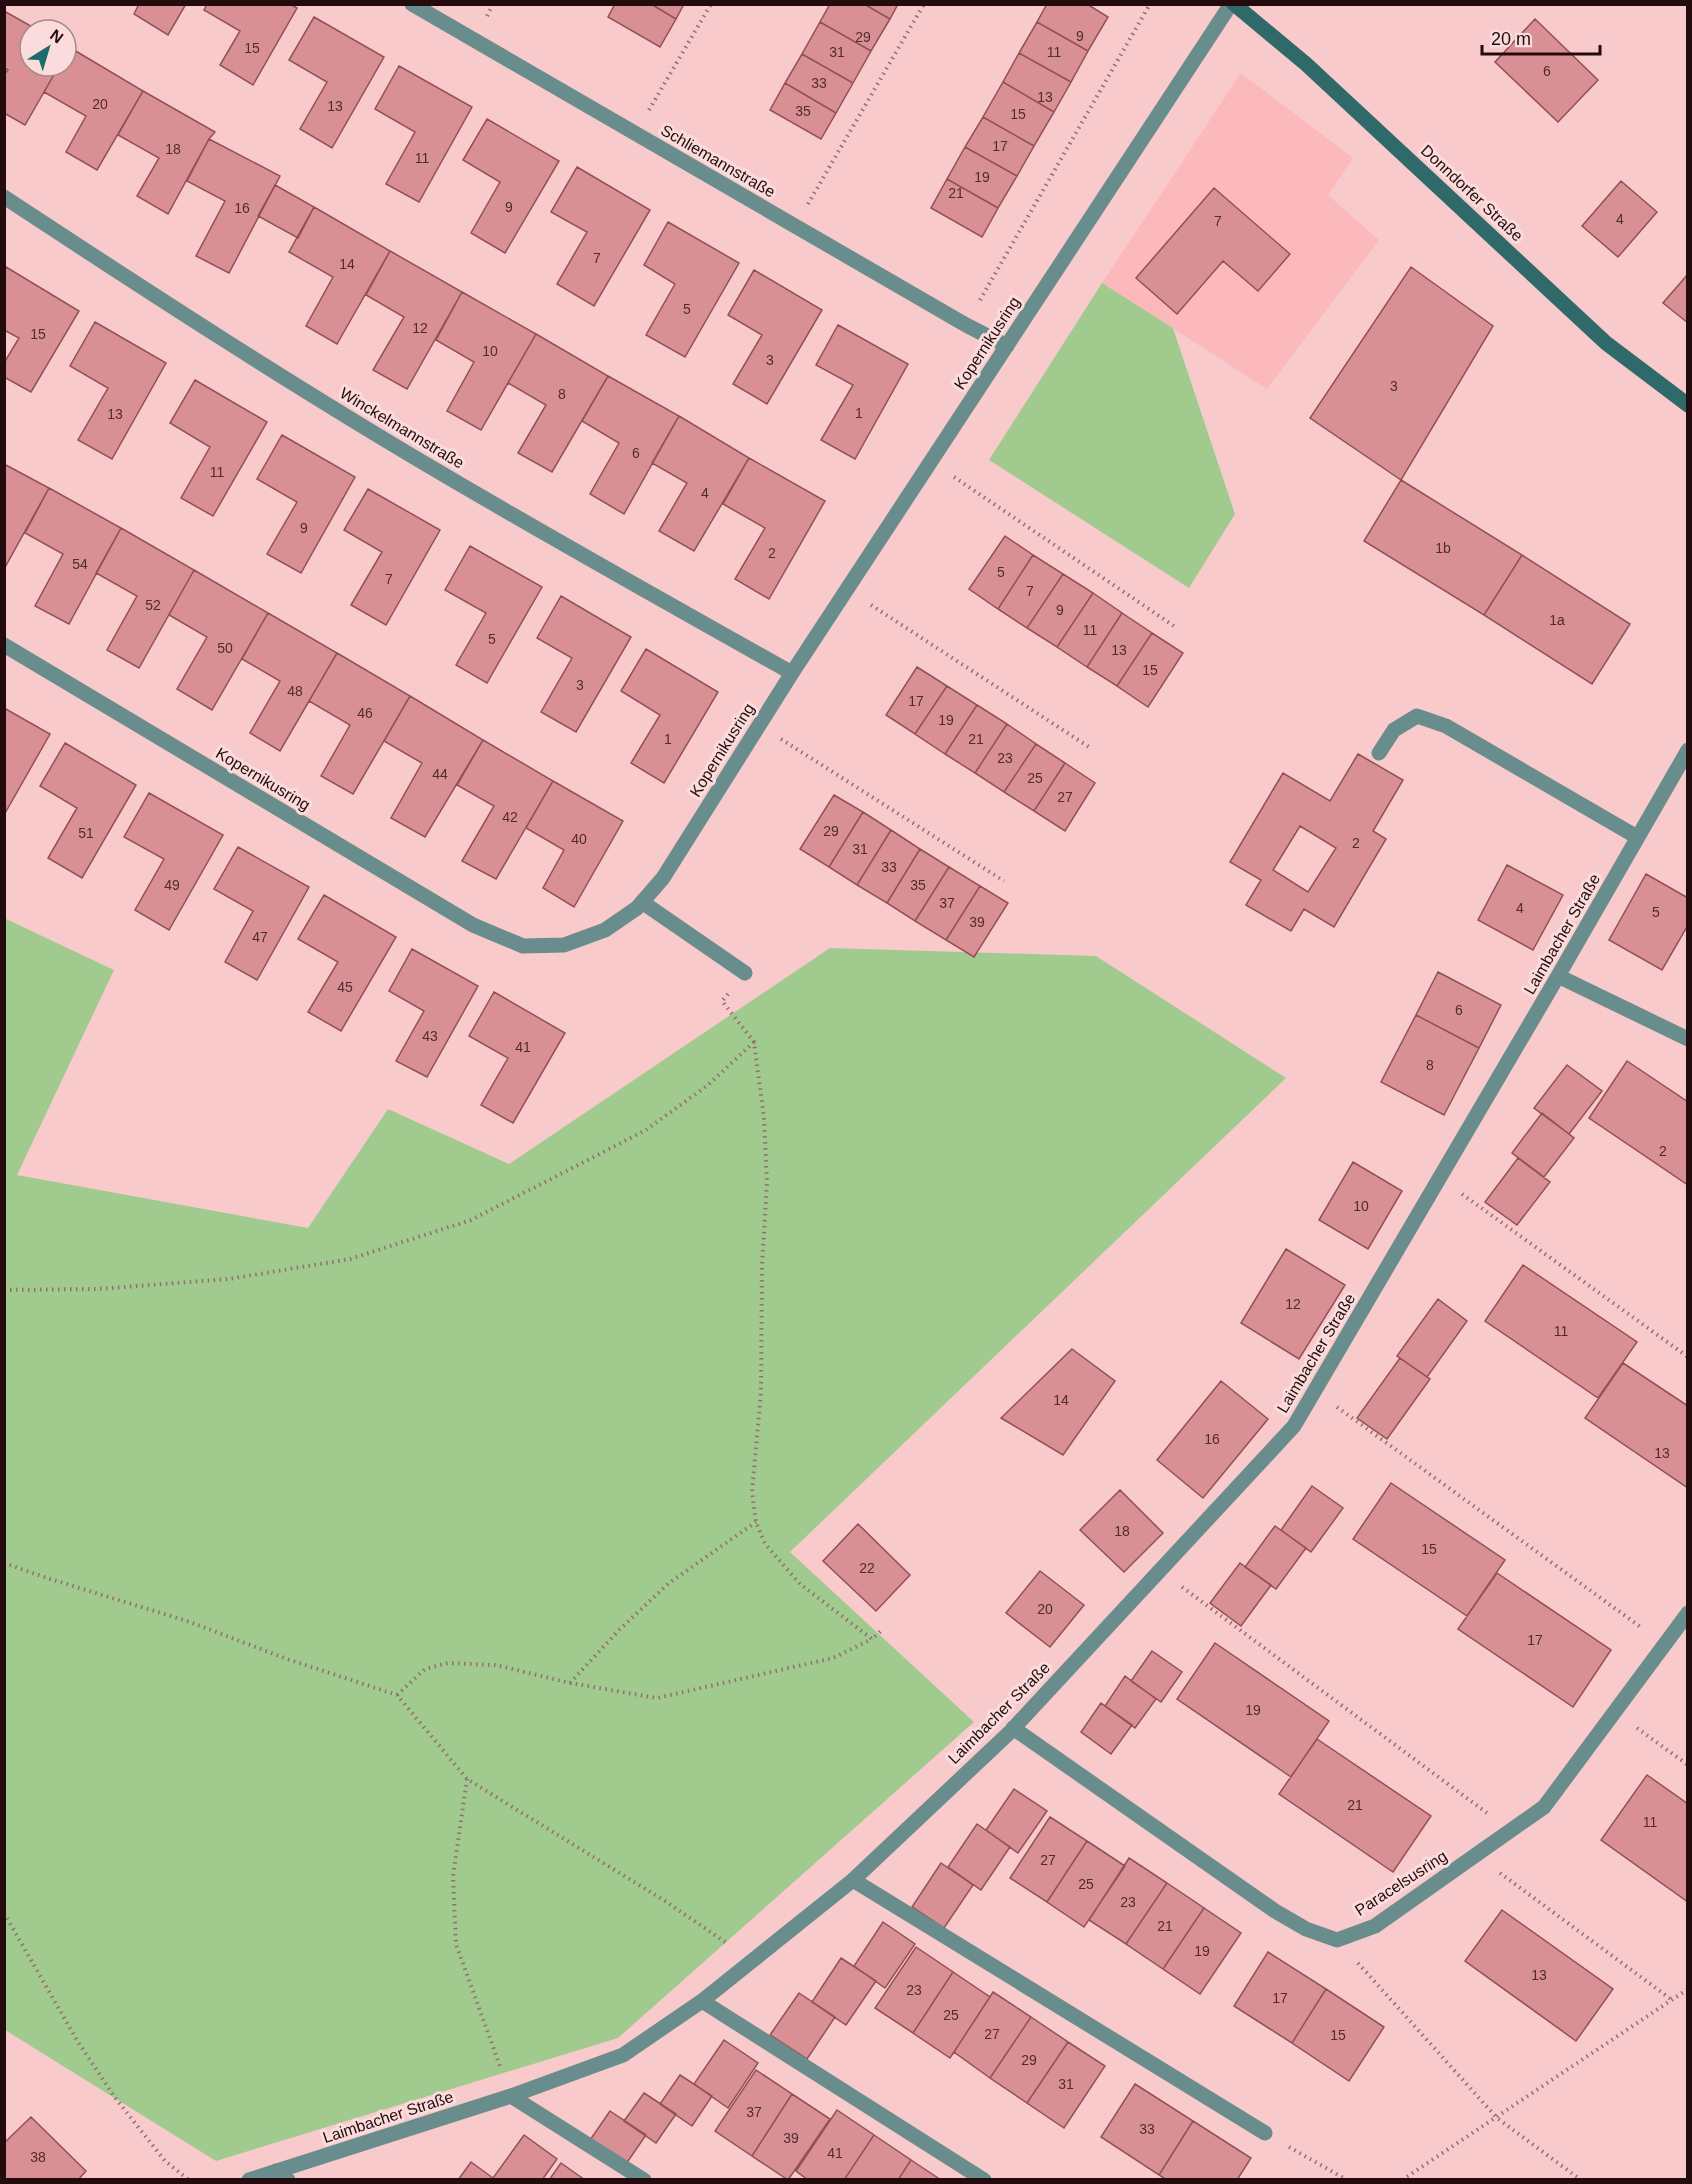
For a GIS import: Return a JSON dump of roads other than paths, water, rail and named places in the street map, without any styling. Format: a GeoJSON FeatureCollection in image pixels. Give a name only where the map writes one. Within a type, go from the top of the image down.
{"type":"FeatureCollection","features":[{"type":"Feature","properties":{"kind":"street","name":"Schliemannstraße"},"geometry":{"type":"LineString","coordinates":[[412,4],[1007,346]]}},
{"type":"Feature","properties":{"kind":"street","name":"Kopernikusring"},"geometry":{"type":"LineString","coordinates":[[4,645],[473,925],[523,946],[564,945],[605,930],[637,909],[663,878],[792,673],[1233,4]]}},
{"type":"Feature","properties":{"kind":"street","name":"Donndorfer Straße"},"geometry":{"type":"LineString","coordinates":[[1233,4],[1323,79],[1606,343],[1688,405]]}},
{"type":"Feature","properties":{"kind":"street","name":"Winckelmannstraße"},"geometry":{"type":"LineString","coordinates":[[4,197],[303,390],[446,476],[792,673]]}},
{"type":"Feature","properties":{"kind":"street"},"geometry":{"type":"LineString","coordinates":[[1379,753],[1394,730],[1417,716],[1446,726],[1637,837]]}},
{"type":"Feature","properties":{"kind":"street","name":"Laimbacher Straße"},"geometry":{"type":"LineString","coordinates":[[249,2180],[282,2175],[623,2055],[702,2001],[852,1880],[1013,1728],[1294,1426],[1688,750]]}},
{"type":"Feature","properties":{"kind":"street"},"geometry":{"type":"LineString","coordinates":[[642,902],[745,973]]}},
{"type":"Feature","properties":{"kind":"street"},"geometry":{"type":"LineString","coordinates":[[1558,976],[1688,1039]]}},
{"type":"Feature","properties":{"kind":"street","name":"Paracelsusring"},"geometry":{"type":"LineString","coordinates":[[1013,1728],[1275,1911],[1306,1929],[1337,1940],[1375,1926],[1544,1807],[1688,1613]]}},
{"type":"Feature","properties":{"kind":"street"},"geometry":{"type":"LineString","coordinates":[[852,1880],[1265,2133]]}},
{"type":"Feature","properties":{"kind":"street"},"geometry":{"type":"LineString","coordinates":[[702,2001],[984,2180]]}},
{"type":"Feature","properties":{"kind":"street"},"geometry":{"type":"LineString","coordinates":[[511,2096],[644,2180]]}}]}
